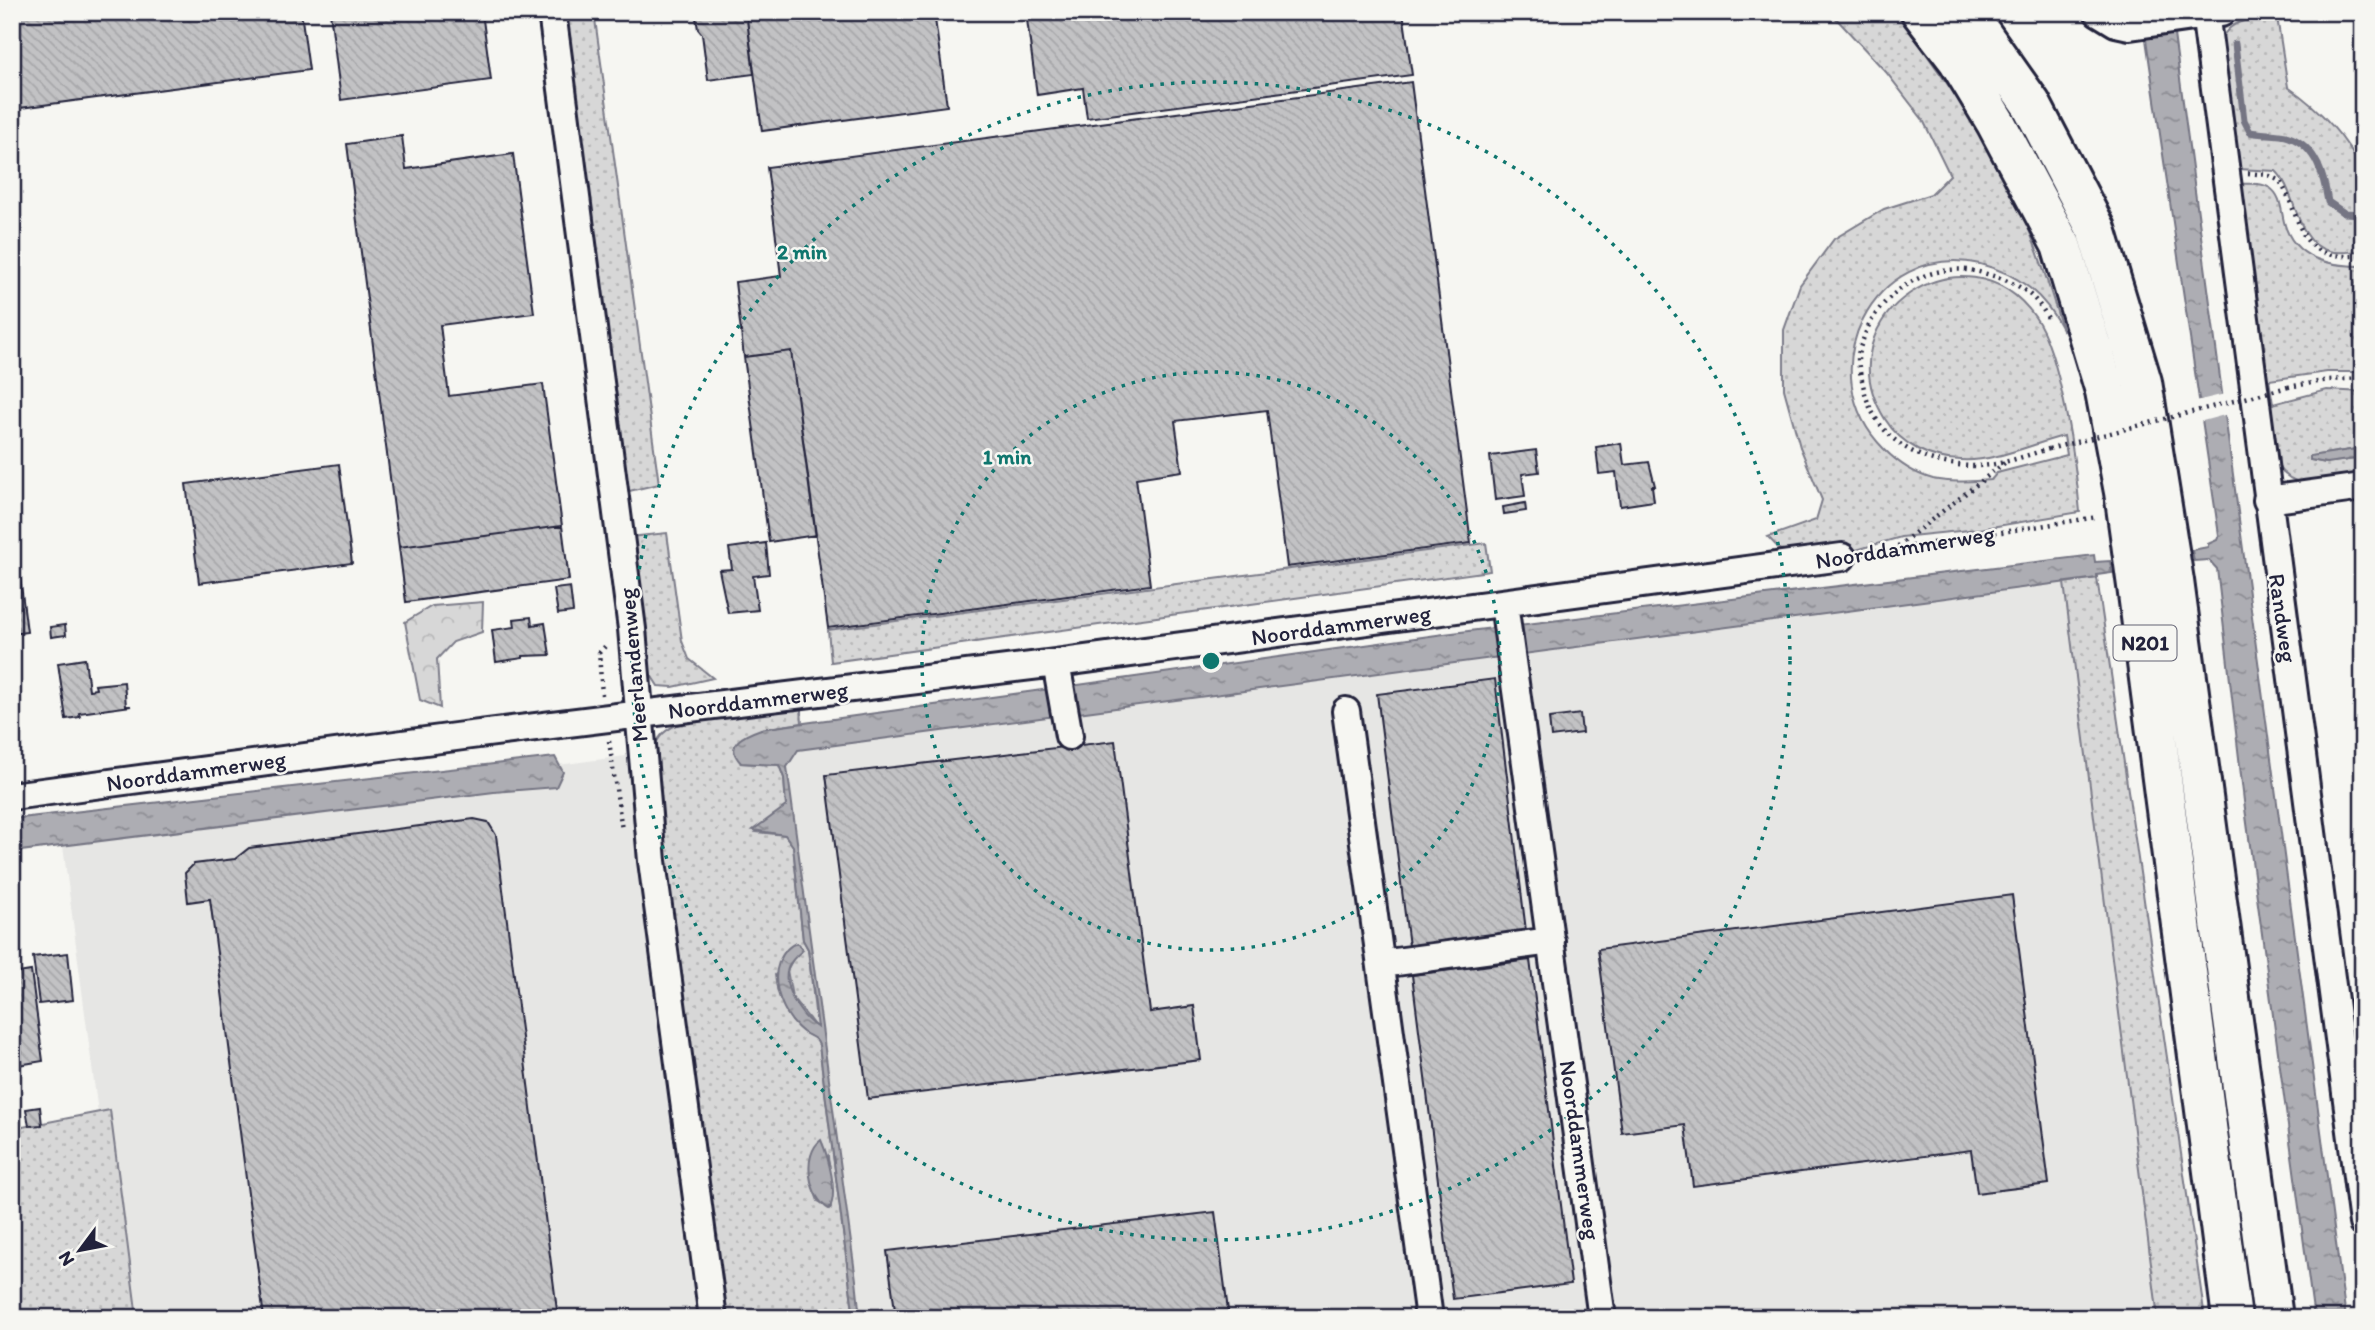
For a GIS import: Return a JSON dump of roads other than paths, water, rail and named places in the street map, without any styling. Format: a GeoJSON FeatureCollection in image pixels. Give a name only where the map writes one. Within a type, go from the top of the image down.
{"type":"FeatureCollection","features":[{"type":"Feature","properties":{"kind":"highway","name":"N201"},"geometry":{"type":"LineString","coordinates":[[1921,12],[1958,60],[1996,122],[2061,245],[2105,391],[2133,559],[2232,1318]]}},
{"type":"Feature","properties":{"kind":"highway","name":"N201"},"geometry":{"type":"LineString","coordinates":[[1966,12],[2032,104],[2096,229],[2142,382],[2168,542],[2273,1318]]}},
{"type":"Feature","properties":{"kind":"street","name":"Meerlandenweg"},"geometry":{"type":"LineString","coordinates":[[552,12],[632,629],[653,861],[713,1318]]}},
{"type":"Feature","properties":{"kind":"street"},"geometry":{"type":"LineString","coordinates":[[2098,12],[2116,23],[2144,25],[2211,13]]}},
{"type":"Feature","properties":{"kind":"street","name":"Randweg"},"geometry":{"type":"LineString","coordinates":[[2211,13],[2227,178],[2267,500],[2363,1223]]}},
{"type":"Feature","properties":{"kind":"street"},"geometry":{"type":"LineString","coordinates":[[2267,500],[2363,488]]}},
{"type":"Feature","properties":{"kind":"street","name":"Noorddammerweg"},"geometry":{"type":"LineString","coordinates":[[12,796],[640,715],[1058,668],[1504,607],[1842,557]]}},
{"type":"Feature","properties":{"kind":"street","name":"Noorddammerweg"},"geometry":{"type":"LineString","coordinates":[[1504,607],[1602,1318]]}},
{"type":"Feature","properties":{"kind":"street"},"geometry":{"type":"LineString","coordinates":[[1058,668],[1068,733]]}},
{"type":"Feature","properties":{"kind":"street"},"geometry":{"type":"LineString","coordinates":[[1346,711],[1429,1318]]}},
{"type":"Feature","properties":{"kind":"street"},"geometry":{"type":"LineString","coordinates":[[1381,964],[1551,941]]}},
{"type":"Feature","properties":{"kind":"water"},"geometry":{"type":"Polygon","coordinates":[[[2142,12],[2171,12],[2346,1318],[2314,1318],[2244,801],[2217,569],[2209,560],[2194,561],[2192,550],[2208,547],[2219,535],[2142,12]]]}},
{"type":"Feature","properties":{"kind":"water"},"geometry":{"type":"Polygon","coordinates":[[[2363,448],[2363,458],[2326,463],[2310,460],[2310,456],[2363,448]]]}},
{"type":"Feature","properties":{"kind":"water"},"geometry":{"type":"Polygon","coordinates":[[[2094,555],[2095,562],[2110,561],[2112,573],[2097,575],[2097,578],[798,750],[787,767],[856,1280],[860,1318],[854,1318],[819,1045],[790,1018],[776,981],[782,956],[788,948],[797,943],[803,950],[789,965],[787,984],[794,1002],[818,1028],[808,949],[803,940],[793,846],[785,835],[753,830],[786,806],[784,778],[779,765],[741,763],[734,751],[735,745],[742,737],[761,729],[1444,634],[2094,555]]]}},
{"type":"Feature","properties":{"kind":"water"},"geometry":{"type":"Polygon","coordinates":[[[555,757],[563,772],[556,787],[494,792],[12,852],[12,819],[555,757]]]}},
{"type":"Feature","properties":{"kind":"water"},"geometry":{"type":"Polygon","coordinates":[[[821,1140],[833,1185],[829,1209],[817,1196],[810,1176],[811,1156],[821,1140]]]}},
{"type":"Feature","properties":{"kind":"waterway"},"geometry":{"type":"LineString","coordinates":[[2235,44],[2244,120],[2250,132],[2285,136],[2299,142],[2318,164],[2328,202],[2344,213],[2363,214]]}}]}
